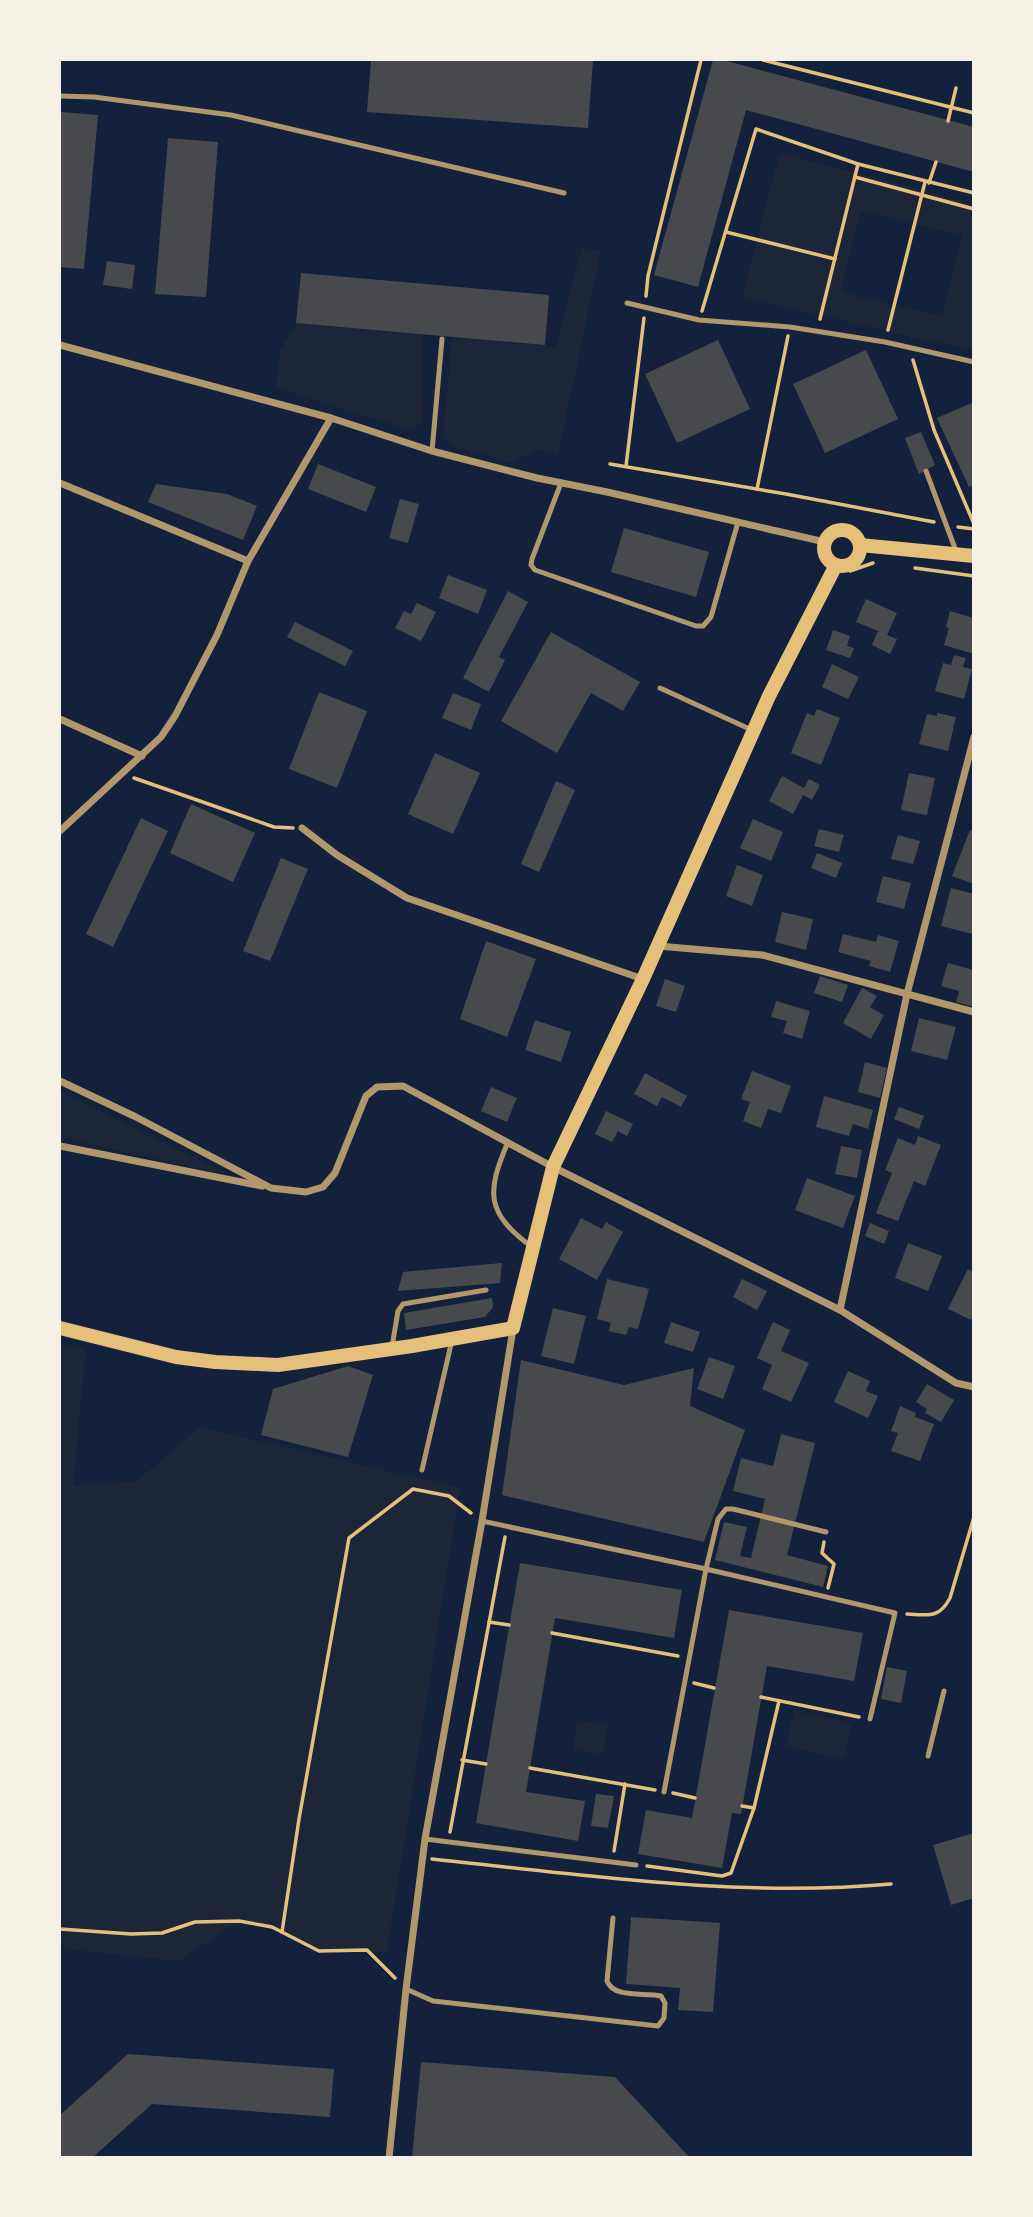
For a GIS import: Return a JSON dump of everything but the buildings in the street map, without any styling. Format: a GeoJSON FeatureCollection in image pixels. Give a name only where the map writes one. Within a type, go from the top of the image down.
{"type":"FeatureCollection","features":[{"type":"Feature","properties":{"kind":"main road"},"geometry":{"type":"LineString","coordinates":[[60,1328],[176,1357],[278,1365],[513,1328],[553,1167],[643,979],[791,651],[834,569],[853,562],[859,554],[860,545],[856,537],[844,530],[835,532],[825,542],[826,556],[834,569]]}},
{"type":"Feature","properties":{"kind":"main road"},"geometry":{"type":"LineString","coordinates":[[860,545],[974,556]]}},
{"type":"Feature","properties":{"kind":"street"},"geometry":{"type":"LineString","coordinates":[[60,345],[331,418],[432,451],[825,542]]}},
{"type":"Feature","properties":{"kind":"street"},"geometry":{"type":"LineString","coordinates":[[60,831],[161,737],[175,716],[217,635],[248,561],[331,418]]}},
{"type":"Feature","properties":{"kind":"street"},"geometry":{"type":"LineString","coordinates":[[60,483],[248,561]]}},
{"type":"Feature","properties":{"kind":"street"},"geometry":{"type":"LineString","coordinates":[[60,719],[142,756]]}},
{"type":"Feature","properties":{"kind":"street"},"geometry":{"type":"LineString","coordinates":[[839,1310],[907,994],[974,737]]}},
{"type":"Feature","properties":{"kind":"street"},"geometry":{"type":"LineString","coordinates":[[302,828],[337,855],[408,898],[643,979]]}},
{"type":"Feature","properties":{"kind":"street"},"geometry":{"type":"LineString","coordinates":[[657,946],[762,955],[974,1012]]}},
{"type":"Feature","properties":{"kind":"street"},"geometry":{"type":"LineString","coordinates":[[60,1082],[136,1117],[271,1188]]}},
{"type":"Feature","properties":{"kind":"street"},"geometry":{"type":"LineString","coordinates":[[60,1146],[271,1188],[306,1192],[323,1187],[335,1173],[366,1096],[377,1087],[403,1086],[553,1167],[839,1310],[956,1384],[974,1387]]}},
{"type":"Feature","properties":{"kind":"street"},"geometry":{"type":"LineString","coordinates":[[389,2158],[425,1839],[482,1521],[513,1328]]}},
{"type":"Feature","properties":{"kind":"lane"},"geometry":{"type":"LineString","coordinates":[[60,96],[94,97],[231,115],[564,193]]}},
{"type":"Feature","properties":{"kind":"lane"},"geometry":{"type":"LineString","coordinates":[[627,303],[699,320],[790,327],[885,342],[974,362]]}},
{"type":"Feature","properties":{"kind":"lane"},"geometry":{"type":"LineString","coordinates":[[432,451],[442,339]]}},
{"type":"Feature","properties":{"kind":"lane"},"geometry":{"type":"LineString","coordinates":[[926,471],[958,554]]}},
{"type":"Feature","properties":{"kind":"lane"},"geometry":{"type":"LineString","coordinates":[[561,483],[531,565],[535,570],[696,626],[703,626],[711,617],[738,522]]}},
{"type":"Feature","properties":{"kind":"lane"},"geometry":{"type":"LineString","coordinates":[[660,688],[754,731]]}},
{"type":"Feature","properties":{"kind":"lane"},"geometry":{"type":"LineString","coordinates":[[508,1142],[494,1182],[493,1198],[498,1214],[513,1233],[533,1247]]}},
{"type":"Feature","properties":{"kind":"lane"},"geometry":{"type":"LineString","coordinates":[[391,1349],[398,1311],[403,1304],[486,1290]]}},
{"type":"Feature","properties":{"kind":"lane"},"geometry":{"type":"LineString","coordinates":[[422,1470],[452,1339]]}},
{"type":"Feature","properties":{"kind":"lane"},"geometry":{"type":"LineString","coordinates":[[664,1792],[718,1519],[726,1508],[733,1508],[826,1532]]}},
{"type":"Feature","properties":{"kind":"lane"},"geometry":{"type":"LineString","coordinates":[[482,1521],[895,1612],[870,1719]]}},
{"type":"Feature","properties":{"kind":"lane"},"geometry":{"type":"LineString","coordinates":[[928,1756],[944,1691]]}},
{"type":"Feature","properties":{"kind":"lane"},"geometry":{"type":"LineString","coordinates":[[425,1839],[636,1865]]}},
{"type":"Feature","properties":{"kind":"lane"},"geometry":{"type":"LineString","coordinates":[[406,1989],[433,2001],[658,2026],[664,2018],[665,2003],[661,1996],[614,1991],[608,1986],[613,1918]]}},
{"type":"Feature","properties":{"kind":"path"},"geometry":{"type":"LineString","coordinates":[[626,466],[648,276],[701,60]]}},
{"type":"Feature","properties":{"kind":"path"},"geometry":{"type":"LineString","coordinates":[[763,60],[974,113]]}},
{"type":"Feature","properties":{"kind":"path"},"geometry":{"type":"LineString","coordinates":[[948,121],[956,88]]}},
{"type":"Feature","properties":{"kind":"path"},"geometry":{"type":"LineString","coordinates":[[699,320],[756,129],[858,164],[974,193]]}},
{"type":"Feature","properties":{"kind":"path"},"geometry":{"type":"LineString","coordinates":[[885,342],[921,195],[936,162]]}},
{"type":"Feature","properties":{"kind":"path"},"geometry":{"type":"LineString","coordinates":[[817,332],[858,164]]}},
{"type":"Feature","properties":{"kind":"path"},"geometry":{"type":"LineString","coordinates":[[855,177],[974,209]]}},
{"type":"Feature","properties":{"kind":"path"},"geometry":{"type":"LineString","coordinates":[[726,232],[835,259]]}},
{"type":"Feature","properties":{"kind":"path"},"geometry":{"type":"LineString","coordinates":[[757,489],[790,327]]}},
{"type":"Feature","properties":{"kind":"path"},"geometry":{"type":"LineString","coordinates":[[610,464],[974,527],[934,430],[910,348]]}},
{"type":"Feature","properties":{"kind":"path"},"geometry":{"type":"LineString","coordinates":[[834,569],[839,575],[873,563],[885,564]]}},
{"type":"Feature","properties":{"kind":"path"},"geometry":{"type":"LineString","coordinates":[[910,568],[974,576]]}},
{"type":"Feature","properties":{"kind":"path"},"geometry":{"type":"LineString","coordinates":[[122,774],[274,827],[302,828]]}},
{"type":"Feature","properties":{"kind":"path"},"geometry":{"type":"LineString","coordinates":[[282,1932],[299,1819],[349,1538],[413,1489],[449,1496],[482,1521]]}},
{"type":"Feature","properties":{"kind":"path"},"geometry":{"type":"LineString","coordinates":[[895,1612],[927,1615],[937,1614],[945,1608],[974,1517]]}},
{"type":"Feature","properties":{"kind":"path"},"geometry":{"type":"LineString","coordinates":[[448,1841],[507,1526]]}},
{"type":"Feature","properties":{"kind":"path"},"geometry":{"type":"LineString","coordinates":[[826,1532],[822,1553],[834,1564],[826,1597]]}},
{"type":"Feature","properties":{"kind":"path"},"geometry":{"type":"LineString","coordinates":[[489,1622],[509,1625]]}},
{"type":"Feature","properties":{"kind":"path"},"geometry":{"type":"LineString","coordinates":[[552,1633],[690,1658]]}},
{"type":"Feature","properties":{"kind":"path"},"geometry":{"type":"LineString","coordinates":[[685,1681],[715,1688]]}},
{"type":"Feature","properties":{"kind":"path"},"geometry":{"type":"LineString","coordinates":[[761,1697],[870,1719]]}},
{"type":"Feature","properties":{"kind":"path"},"geometry":{"type":"LineString","coordinates":[[636,1865],[727,1875],[734,1867],[754,1808],[779,1701]]}},
{"type":"Feature","properties":{"kind":"path"},"geometry":{"type":"LineString","coordinates":[[463,1760],[486,1764]]}},
{"type":"Feature","properties":{"kind":"path"},"geometry":{"type":"LineString","coordinates":[[530,1768],[695,1798]]}},
{"type":"Feature","properties":{"kind":"path"},"geometry":{"type":"LineString","coordinates":[[612,1861],[625,1784]]}},
{"type":"Feature","properties":{"kind":"path"},"geometry":{"type":"LineString","coordinates":[[742,1806],[754,1808]]}},
{"type":"Feature","properties":{"kind":"path"},"geometry":{"type":"LineString","coordinates":[[423,1858],[634,1880],[772,1890],[891,1884]]}},
{"type":"Feature","properties":{"kind":"path"},"geometry":{"type":"LineString","coordinates":[[60,1929],[131,1934],[162,1933],[195,1922],[239,1921],[272,1927],[319,1951],[367,1950],[406,1989]]}},
{"type":"Feature","properties":{"kind":"shaded area"},"geometry":{"type":"Polygon","coordinates":[[[780,153],[920,190],[912,222],[861,210],[841,292],[892,305],[885,331],[742,296],[780,153]]]}},
{"type":"Feature","properties":{"kind":"shaded area"},"geometry":{"type":"Polygon","coordinates":[[[925,192],[973,204],[973,350],[889,332],[896,305],[942,316],[962,235],[916,224],[925,192]]]}},
{"type":"Feature","properties":{"kind":"shaded area"},"geometry":{"type":"Polygon","coordinates":[[[582,248],[601,251],[558,454],[539,449],[512,463],[452,445],[443,436],[452,337],[556,347],[582,248]]]}},
{"type":"Feature","properties":{"kind":"shaded area"},"geometry":{"type":"Polygon","coordinates":[[[296,323],[423,334],[422,420],[413,431],[276,388],[280,350],[296,323]]]}},
{"type":"Feature","properties":{"kind":"shaded area"},"geometry":{"type":"Polygon","coordinates":[[[60,1091],[230,1175],[60,1138],[60,1091]]]}},
{"type":"Feature","properties":{"kind":"shaded area"},"geometry":{"type":"Polygon","coordinates":[[[60,1343],[86,1350],[73,1486],[137,1481],[200,1427],[460,1488],[387,1952],[319,1951],[272,1927],[239,1921],[178,1961],[66,1949],[60,1937],[60,1343]]]}},
{"type":"Feature","properties":{"kind":"shaded area"},"geometry":{"type":"Polygon","coordinates":[[[794,1711],[851,1724],[843,1759],[786,1746],[794,1711]]]}},
{"type":"Feature","properties":{"kind":"shaded area"},"geometry":{"type":"Polygon","coordinates":[[[577,1721],[607,1725],[603,1754],[573,1750],[577,1721]]]}}]}
